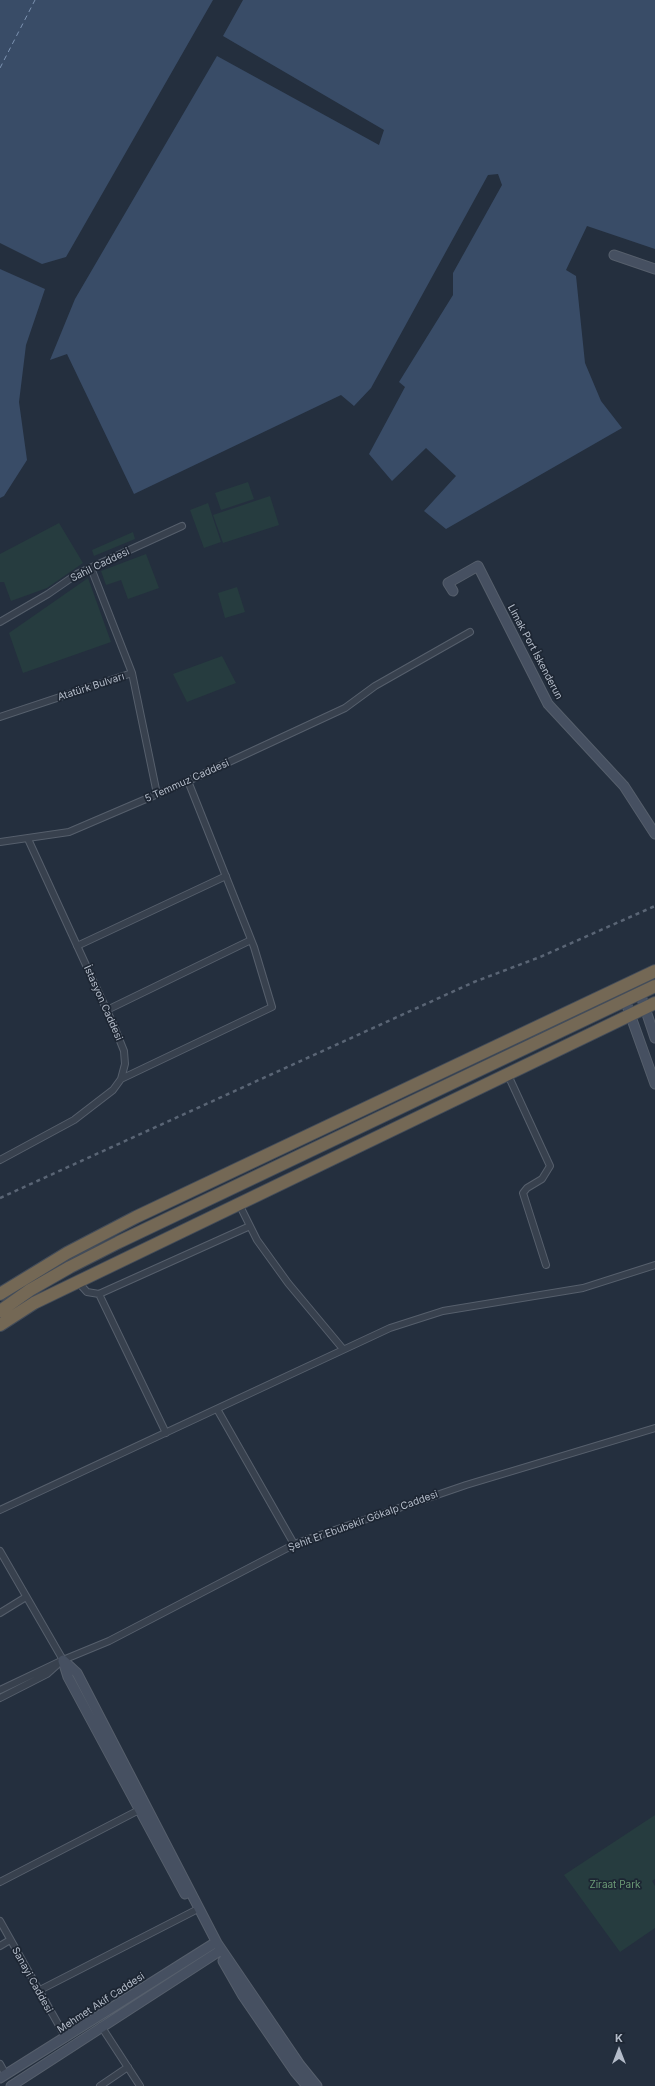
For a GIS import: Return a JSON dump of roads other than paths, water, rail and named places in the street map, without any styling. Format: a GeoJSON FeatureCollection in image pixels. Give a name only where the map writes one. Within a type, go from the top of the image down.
{"type":"FeatureCollection","features":[{"type":"Feature","properties":{"kind":"highway"},"geometry":{"type":"LineString","coordinates":[[0,1293],[66,1253],[136,1217],[655,971]]}},
{"type":"Feature","properties":{"kind":"highway"},"geometry":{"type":"LineString","coordinates":[[0,1311],[50,1278],[119,1242],[655,986]]}},
{"type":"Feature","properties":{"kind":"highway"},"geometry":{"type":"LineString","coordinates":[[0,1325],[34,1303],[650,1005]]}},
{"type":"Feature","properties":{"kind":"street"},"geometry":{"type":"LineString","coordinates":[[614,255],[655,269]]}},
{"type":"Feature","properties":{"kind":"street","name":"Sahil Caddesi"},"geometry":{"type":"LineString","coordinates":[[0,622],[48,594],[77,574],[182,526]]}},
{"type":"Feature","properties":{"kind":"street","name":"Limak Port İskenderun"},"geometry":{"type":"LineString","coordinates":[[453,592],[448,582],[478,566],[548,704],[624,786],[655,834]]}},
{"type":"Feature","properties":{"kind":"street"},"geometry":{"type":"LineString","coordinates":[[91,568],[132,673]]}},
{"type":"Feature","properties":{"kind":"street","name":"5 Temmuz Caddesi"},"geometry":{"type":"LineString","coordinates":[[0,842],[69,832],[188,781],[345,708],[364,694],[470,632]]}},
{"type":"Feature","properties":{"kind":"street","name":"Atatürk Bulvarı"},"geometry":{"type":"LineString","coordinates":[[0,717],[132,673],[157,794]]}},
{"type":"Feature","properties":{"kind":"street"},"geometry":{"type":"LineString","coordinates":[[0,1160],[74,1120],[113,1090],[121,1079],[272,1007],[251,940],[188,781]]}},
{"type":"Feature","properties":{"kind":"street","name":"İstasyon Caddesi"},"geometry":{"type":"LineString","coordinates":[[28,839],[107,1010],[124,1051],[125,1064],[121,1079]]}},
{"type":"Feature","properties":{"kind":"street"},"geometry":{"type":"LineString","coordinates":[[77,946],[226,876]]}},
{"type":"Feature","properties":{"kind":"street"},"geometry":{"type":"LineString","coordinates":[[107,1010],[251,940]]}},
{"type":"Feature","properties":{"kind":"street"},"geometry":{"type":"LineString","coordinates":[[640,993],[650,1005],[655,1038]]}},
{"type":"Feature","properties":{"kind":"street"},"geometry":{"type":"LineString","coordinates":[[625,1000],[655,1084]]}},
{"type":"Feature","properties":{"kind":"street"},"geometry":{"type":"LineString","coordinates":[[508,1075],[550,1166],[542,1179],[527,1188],[523,1193],[546,1265]]}},
{"type":"Feature","properties":{"kind":"street"},"geometry":{"type":"LineString","coordinates":[[239,1204],[257,1240],[288,1283],[343,1350]]}},
{"type":"Feature","properties":{"kind":"street"},"geometry":{"type":"LineString","coordinates":[[78,1282],[87,1292],[99,1294],[250,1226]]}},
{"type":"Feature","properties":{"kind":"street"},"geometry":{"type":"LineString","coordinates":[[0,1510],[390,1328],[442,1311],[584,1288],[655,1265]]}},
{"type":"Feature","properties":{"kind":"street"},"geometry":{"type":"LineString","coordinates":[[99,1294],[166,1433]]}},
{"type":"Feature","properties":{"kind":"street"},"geometry":{"type":"LineString","coordinates":[[217,1408],[294,1544]]}},
{"type":"Feature","properties":{"kind":"street","name":"Şehit Er Ebubekir Gökalp Caddesi"},"geometry":{"type":"LineString","coordinates":[[0,1690],[63,1660],[109,1641],[294,1544],[466,1485],[655,1428]]}},
{"type":"Feature","properties":{"kind":"street"},"geometry":{"type":"LineString","coordinates":[[0,1551],[63,1660],[68,1677],[194,1911],[243,1996],[295,2072],[307,2086]]}},
{"type":"Feature","properties":{"kind":"street"},"geometry":{"type":"LineString","coordinates":[[0,1613],[26,1597]]}},
{"type":"Feature","properties":{"kind":"street"},"geometry":{"type":"LineString","coordinates":[[63,1660],[77,1673],[217,1943],[300,2065],[317,2086]]}},
{"type":"Feature","properties":{"kind":"street","name":"Şehit Er Ebubekir Gökalp Caddesi"},"geometry":{"type":"LineString","coordinates":[[0,1698],[48,1674],[63,1660]]}},
{"type":"Feature","properties":{"kind":"street"},"geometry":{"type":"LineString","coordinates":[[0,1882],[139,1810]]}},
{"type":"Feature","properties":{"kind":"street"},"geometry":{"type":"LineString","coordinates":[[38,1991],[194,1911]]}},
{"type":"Feature","properties":{"kind":"street","name":"Sanayi Caddesi"},"geometry":{"type":"LineString","coordinates":[[0,1921],[38,1991],[66,2038]]}},
{"type":"Feature","properties":{"kind":"street"},"geometry":{"type":"LineString","coordinates":[[0,1946],[10,1940]]}},
{"type":"Feature","properties":{"kind":"street"},"geometry":{"type":"LineString","coordinates":[[11,2086],[216,1948]]}},
{"type":"Feature","properties":{"kind":"street","name":"Mehmet Akif Caddesi"},"geometry":{"type":"LineString","coordinates":[[3,2077],[216,1948]]}},
{"type":"Feature","properties":{"kind":"street"},"geometry":{"type":"LineString","coordinates":[[101,2026],[140,2086]]}},
{"type":"Feature","properties":{"kind":"street"},"geometry":{"type":"LineString","coordinates":[[0,2064],[3,2077]]}},
{"type":"Feature","properties":{"kind":"street"},"geometry":{"type":"LineString","coordinates":[[100,2086],[128,2067]]}},
{"type":"Feature","properties":{"kind":"water"},"geometry":{"type":"Polygon","coordinates":[[[0,0],[213,0],[66,257],[42,264],[0,243],[0,0]]]}},
{"type":"Feature","properties":{"kind":"water"},"geometry":{"type":"Polygon","coordinates":[[[243,0],[655,0],[655,249],[587,226],[566,270],[576,276],[585,363],[601,401],[622,428],[446,529],[424,511],[456,476],[426,448],[392,481],[369,454],[405,387],[399,382],[453,295],[453,273],[502,185],[498,174],[488,175],[371,388],[354,406],[341,395],[134,494],[67,354],[50,360],[75,299],[217,56],[379,145],[384,130],[223,36],[243,0]]]}},
{"type":"Feature","properties":{"kind":"water"},"geometry":{"type":"Polygon","coordinates":[[[0,269],[45,289],[26,345],[19,402],[27,460],[4,496],[0,498],[0,269]]]}},
{"type":"Feature","properties":{"kind":"railway"},"geometry":{"type":"LineString","coordinates":[[0,1198],[474,982],[540,957],[655,906]]}},
{"type":"Feature","properties":{"kind":"park label","name":"Ziraat Park"},"geometry":{"type":"Point","coordinates":[615,1885]}}]}
